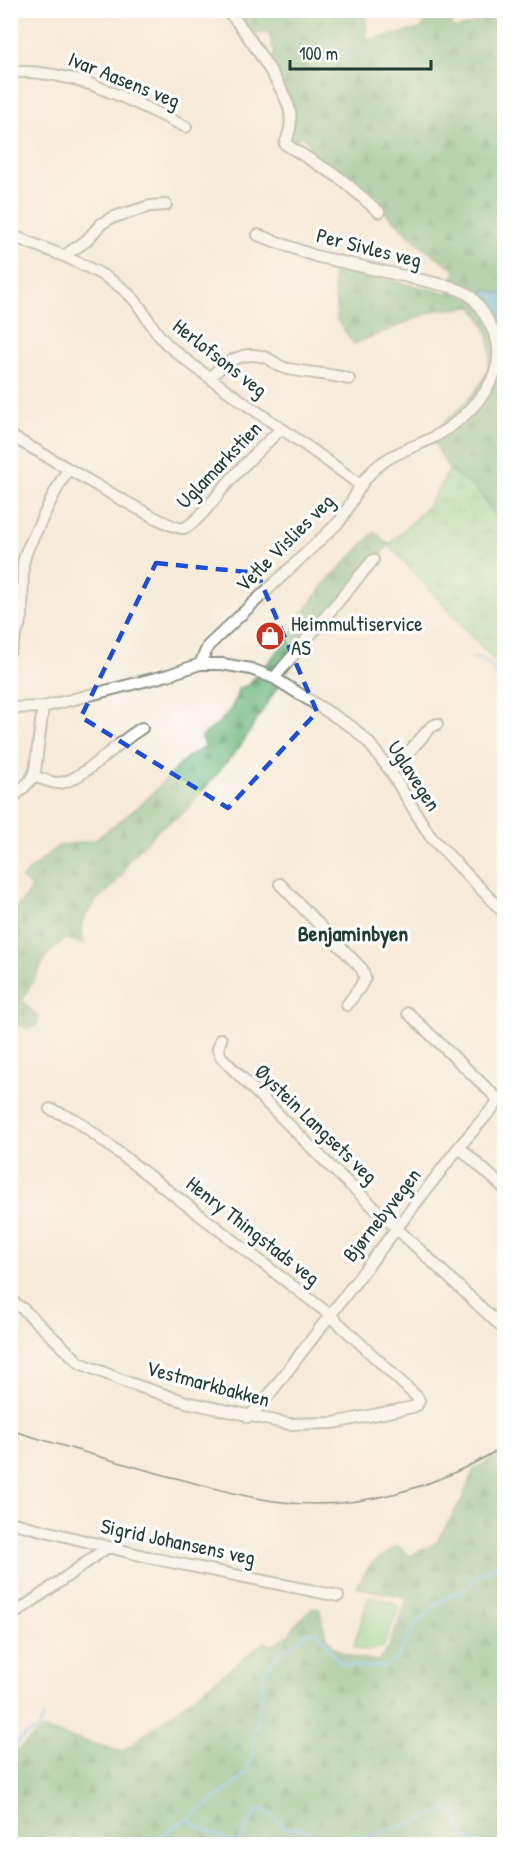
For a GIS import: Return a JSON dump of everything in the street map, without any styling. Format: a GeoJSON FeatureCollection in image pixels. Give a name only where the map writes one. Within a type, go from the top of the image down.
{"type":"FeatureCollection","features":[{"type":"Feature","properties":{"kind":"street"},"geometry":{"type":"LineString","coordinates":[[226,10],[246,33],[289,106],[291,119],[285,144],[340,178],[379,212]]}},
{"type":"Feature","properties":{"kind":"street","name":"Ivar Aasens veg"},"geometry":{"type":"LineString","coordinates":[[10,72],[54,73],[89,82],[186,127]]}},
{"type":"Feature","properties":{"kind":"street"},"geometry":{"type":"LineString","coordinates":[[10,235],[64,256],[86,241],[101,224],[111,218],[150,206],[166,205]]}},
{"type":"Feature","properties":{"kind":"street","name":"Per Sivles veg"},"geometry":{"type":"LineString","coordinates":[[258,236],[315,256],[452,287],[470,295]]}},
{"type":"Feature","properties":{"kind":"street","name":"Herlofsons veg"},"geometry":{"type":"LineString","coordinates":[[64,256],[124,289],[156,334],[168,346],[360,485]]}},
{"type":"Feature","properties":{"kind":"street","name":"Vetle Vislies veg"},"geometry":{"type":"LineString","coordinates":[[200,663],[208,646],[340,521],[360,485],[378,465],[435,437],[482,396],[495,376],[500,358],[499,343],[491,325],[470,295]]}},
{"type":"Feature","properties":{"kind":"street"},"geometry":{"type":"LineString","coordinates":[[210,378],[221,365],[242,356],[263,356],[286,369],[349,379]]}},
{"type":"Feature","properties":{"kind":"street","name":"Uglamarkstien"},"geometry":{"type":"LineString","coordinates":[[68,469],[164,522],[176,528],[184,528],[192,523],[227,483],[281,429]]}},
{"type":"Feature","properties":{"kind":"street"},"geometry":{"type":"LineString","coordinates":[[10,436],[28,444],[68,469],[27,550],[23,564],[22,616],[10,651]]}},
{"type":"Feature","properties":{"kind":"street"},"geometry":{"type":"LineString","coordinates":[[274,678],[373,560]]}},
{"type":"Feature","properties":{"kind":"street","name":"Uglavegen"},"geometry":{"type":"LineString","coordinates":[[10,708],[43,708],[168,675],[200,663],[251,669],[274,678],[352,727],[369,743],[391,772],[430,836],[504,914]]}},
{"type":"Feature","properties":{"kind":"street"},"geometry":{"type":"LineString","coordinates":[[10,801],[33,776],[40,747],[43,708]]}},
{"type":"Feature","properties":{"kind":"street"},"geometry":{"type":"LineString","coordinates":[[391,772],[431,727],[437,724]]}},
{"type":"Feature","properties":{"kind":"street"},"geometry":{"type":"LineString","coordinates":[[33,776],[56,783],[65,782],[142,728]]}},
{"type":"Feature","properties":{"kind":"street"},"geometry":{"type":"LineString","coordinates":[[280,884],[362,969],[364,978],[347,1005]]}},
{"type":"Feature","properties":{"kind":"street"},"geometry":{"type":"LineString","coordinates":[[408,1012],[502,1097]]}},
{"type":"Feature","properties":{"kind":"street","name":"Øystein Langsets veg"},"geometry":{"type":"LineString","coordinates":[[221,1039],[218,1049],[236,1072],[396,1228],[504,1329]]}},
{"type":"Feature","properties":{"kind":"street","name":"Bjørnebyvegen"},"geometry":{"type":"LineString","coordinates":[[248,1417],[262,1404],[459,1147],[502,1097]]}},
{"type":"Feature","properties":{"kind":"street","name":"Henry Thingstads veg"},"geometry":{"type":"LineString","coordinates":[[50,1109],[76,1120],[329,1314],[419,1401]]}},
{"type":"Feature","properties":{"kind":"street"},"geometry":{"type":"LineString","coordinates":[[459,1147],[504,1188]]}},
{"type":"Feature","properties":{"kind":"street","name":"Vestmarkbakken"},"geometry":{"type":"LineString","coordinates":[[10,1300],[80,1363],[129,1383],[186,1402],[289,1424],[333,1423],[413,1407],[419,1401]]}},
{"type":"Feature","properties":{"kind":"street","name":"Sigrid Johansens veg"},"geometry":{"type":"LineString","coordinates":[[10,1522],[156,1559],[338,1596]]}},
{"type":"Feature","properties":{"kind":"street"},"geometry":{"type":"LineString","coordinates":[[10,1617],[108,1547]]}},
{"type":"Feature","properties":{"kind":"highlighted area"},"geometry":{"type":"Polygon","coordinates":[[[156,563],[257,573],[317,712],[228,808],[81,717],[156,563]]]}},
{"type":"Feature","properties":{"kind":"green space"},"geometry":{"type":"Polygon","coordinates":[[[233,11],[366,11],[367,40],[420,29],[434,14],[433,11],[449,11],[452,26],[456,29],[489,19],[497,11],[504,11],[504,293],[486,299],[504,319],[504,528],[477,490],[449,470],[430,434],[461,407],[474,393],[483,378],[489,363],[490,346],[485,327],[473,307],[436,310],[354,344],[337,320],[332,268],[448,293],[455,270],[418,243],[370,198],[304,152],[311,146],[302,135],[292,144],[294,109],[269,62],[275,53],[268,32],[252,33],[233,11]]]}},
{"type":"Feature","properties":{"kind":"green space"},"geometry":{"type":"Polygon","coordinates":[[[449,470],[477,490],[504,528],[504,671],[389,545],[429,505],[449,470]]]}},
{"type":"Feature","properties":{"kind":"green space"},"geometry":{"type":"Polygon","coordinates":[[[375,532],[389,545],[284,674],[241,745],[186,811],[160,828],[128,861],[123,874],[109,890],[96,900],[81,924],[84,944],[65,939],[48,954],[22,1001],[38,1017],[37,1025],[30,1028],[11,1024],[10,916],[32,888],[21,878],[58,846],[95,840],[143,803],[187,757],[206,747],[201,737],[220,722],[229,711],[238,689],[248,685],[289,639],[298,620],[326,582],[375,532]]]}},
{"type":"Feature","properties":{"kind":"green space"},"geometry":{"type":"Polygon","coordinates":[[[504,1452],[504,1844],[11,1844],[12,1754],[43,1729],[122,1752],[265,1642],[272,1646],[289,1635],[294,1626],[314,1607],[320,1608],[325,1633],[336,1648],[353,1657],[378,1661],[388,1649],[408,1598],[356,1587],[370,1565],[397,1545],[410,1556],[436,1543],[462,1499],[474,1469],[504,1452]]]}},
{"type":"Feature","properties":{"kind":"green space"},"geometry":{"type":"Polygon","coordinates":[[[371,1597],[394,1603],[399,1608],[383,1647],[364,1650],[354,1646],[368,1599],[371,1597]]]}},
{"type":"Feature","properties":{"kind":"water"},"geometry":{"type":"Polygon","coordinates":[[[484,290],[504,293],[504,319],[485,299],[484,290]]]}},
{"type":"Feature","properties":{"kind":"waterway"},"geometry":{"type":"LineString","coordinates":[[473,659],[481,658],[494,669],[501,681]]}},
{"type":"Feature","properties":{"kind":"waterway"},"geometry":{"type":"LineString","coordinates":[[148,1844],[193,1815],[249,1771],[262,1687],[268,1666],[279,1653],[296,1643],[308,1632],[317,1631],[338,1660],[345,1665],[385,1666],[395,1661],[415,1625],[442,1600],[468,1587],[477,1574],[485,1573],[504,1559]]}},
{"type":"Feature","properties":{"kind":"waterway"},"geometry":{"type":"LineString","coordinates":[[10,1750],[24,1736],[39,1729],[43,1718]]}},
{"type":"Feature","properties":{"kind":"waterway"},"geometry":{"type":"LineString","coordinates":[[188,1818],[193,1824],[236,1844],[256,1812],[265,1809],[287,1830],[300,1827],[308,1833]]}},
{"type":"Feature","properties":{"kind":"waterway"},"geometry":{"type":"LineString","coordinates":[[314,1838],[326,1841],[361,1838],[451,1809],[466,1837],[480,1844]]}},
{"type":"Feature","properties":{"kind":"waterway"},"geometry":{"type":"LineString","coordinates":[[175,1844],[186,1844]]}},
{"type":"Feature","properties":{"kind":"tram line"},"geometry":{"type":"LineString","coordinates":[[10,1430],[221,1490],[261,1499],[304,1504],[364,1500],[394,1494],[451,1474],[504,1446]]}},
{"type":"Feature","properties":{"kind":"place","name":"Heimmultiservice AS"},"geometry":{"type":"Point","coordinates":[270,636]}},
{"type":"Feature","properties":{"kind":"district","name":"Benjaminbyen"},"geometry":{"type":"Point","coordinates":[353,933]}}]}
